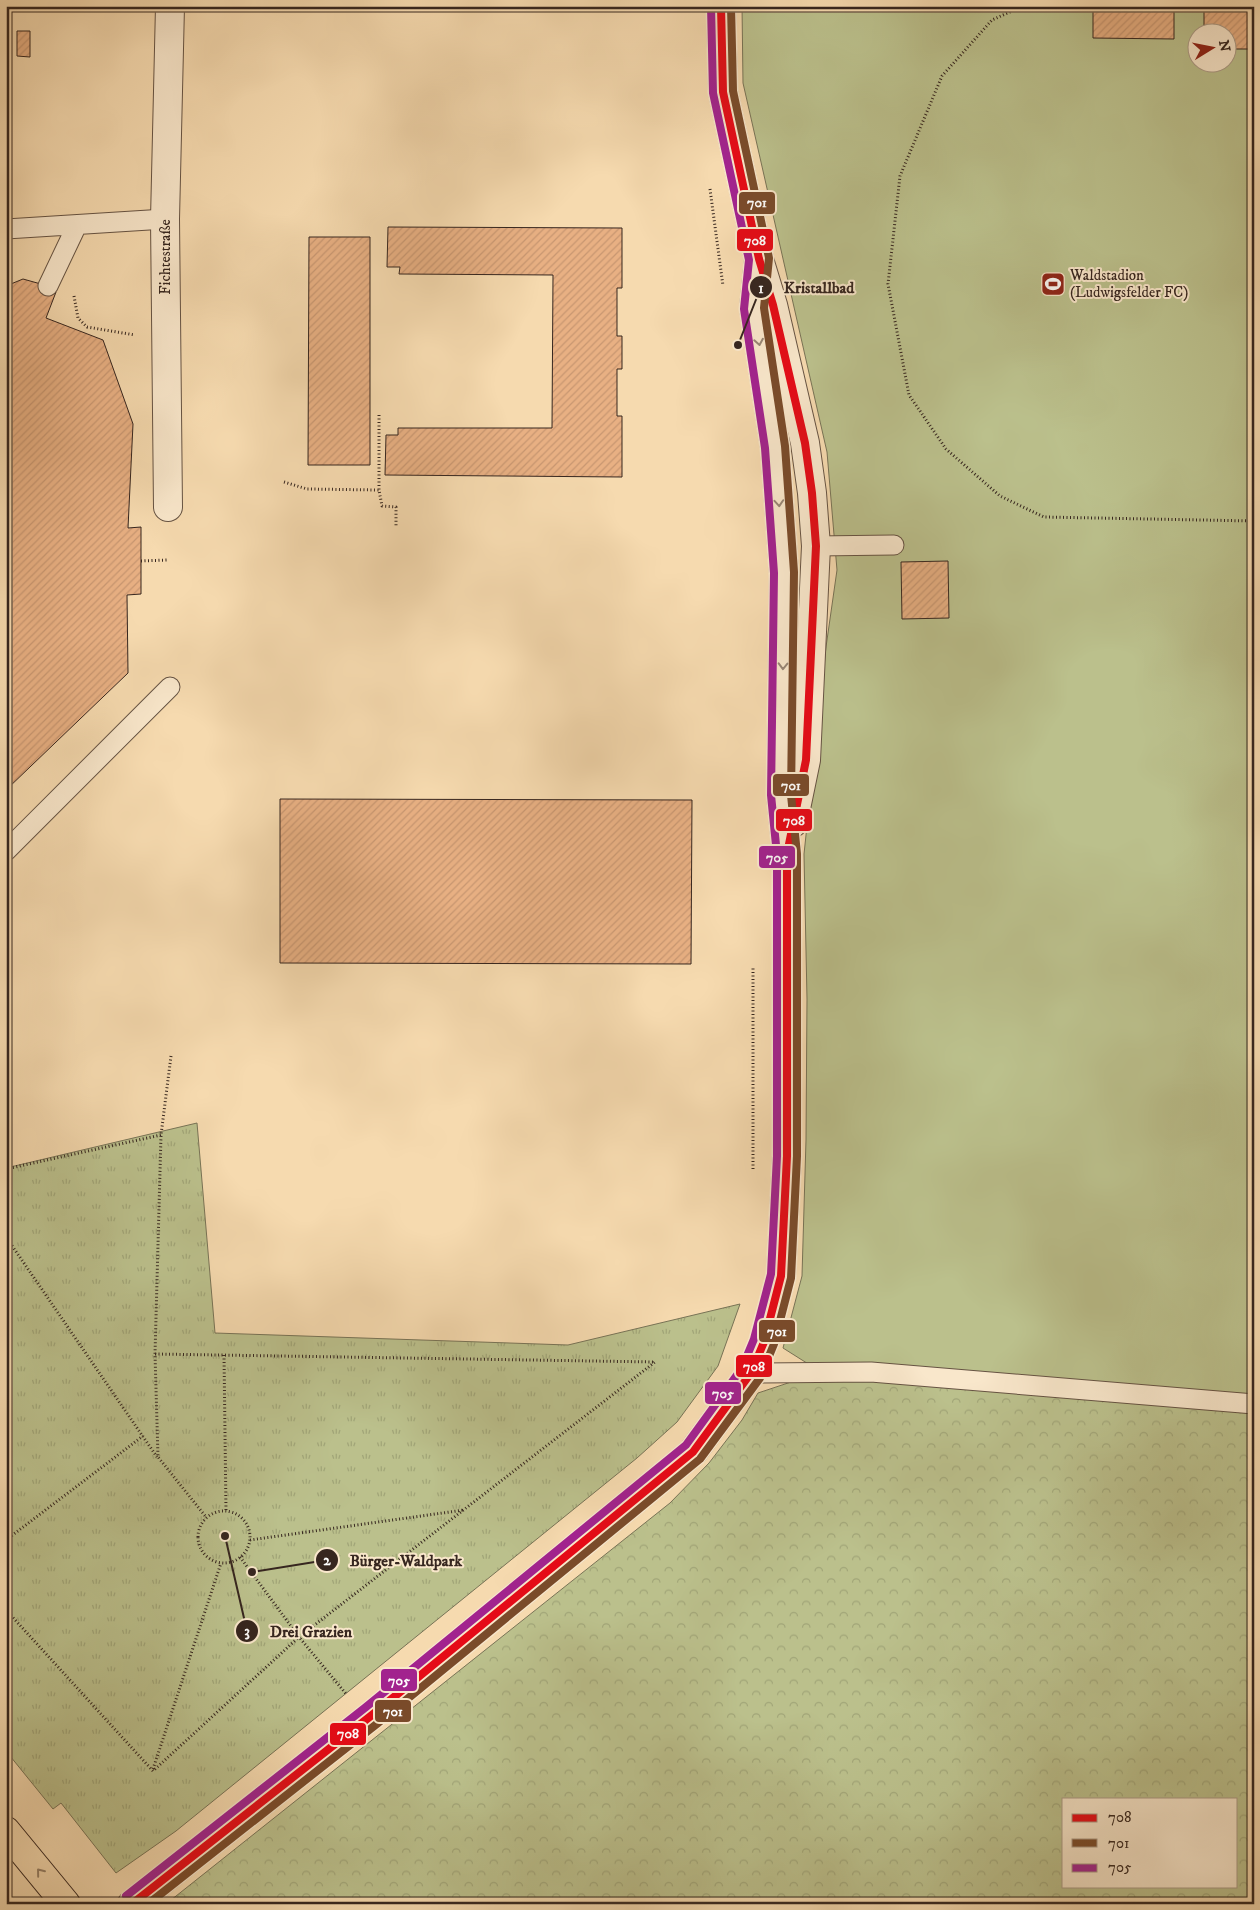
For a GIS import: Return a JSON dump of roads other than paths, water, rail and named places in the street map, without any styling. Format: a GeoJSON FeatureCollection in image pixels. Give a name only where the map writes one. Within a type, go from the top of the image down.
{"type":"FeatureCollection","features":[{"type":"Feature","properties":{"kind":"highway"},"geometry":{"type":"LineString","coordinates":[[10,1835],[66,1904]]}},
{"type":"Feature","properties":{"kind":"street","name":"Fichtestraße"},"geometry":{"type":"LineString","coordinates":[[168,507],[165,219],[170,6]]}},
{"type":"Feature","properties":{"kind":"street"},"geometry":{"type":"LineString","coordinates":[[721,6],[723,92],[759,259],[773,305],[805,443],[812,493],[816,546],[806,760],[787,854]]}},
{"type":"Feature","properties":{"kind":"street"},"geometry":{"type":"LineString","coordinates":[[132,1904],[372,1714],[692,1452],[751,1373],[764,1342],[781,1276],[787,1147],[787,854],[781,795],[784,573],[775,447],[754,308],[759,259]]}},
{"type":"Feature","properties":{"kind":"lane"},"geometry":{"type":"LineString","coordinates":[[6,229],[165,219]]}},
{"type":"Feature","properties":{"kind":"lane"},"geometry":{"type":"LineString","coordinates":[[48,286],[77,224]]}},
{"type":"Feature","properties":{"kind":"lane"},"geometry":{"type":"LineString","coordinates":[[816,546],[894,545]]}},
{"type":"Feature","properties":{"kind":"lane"},"geometry":{"type":"LineString","coordinates":[[6,851],[170,687]]}},
{"type":"Feature","properties":{"kind":"lane"},"geometry":{"type":"LineString","coordinates":[[751,1373],[871,1372],[1254,1404]]}},
{"type":"Feature","properties":{"kind":"place","name":"Waldstadion (Ludwigsfelder FC)"},"geometry":{"type":"Point","coordinates":[1053,284]}},
{"type":"Feature","properties":{"kind":"place","name":"Kristallbad"},"geometry":{"type":"Point","coordinates":[738,345]}},
{"type":"Feature","properties":{"kind":"place","name":"Drei Grazien"},"geometry":{"type":"Point","coordinates":[225,1536]}},
{"type":"Feature","properties":{"kind":"place","name":"Bürger-Waldpark"},"geometry":{"type":"Point","coordinates":[252,1572]}}]}
